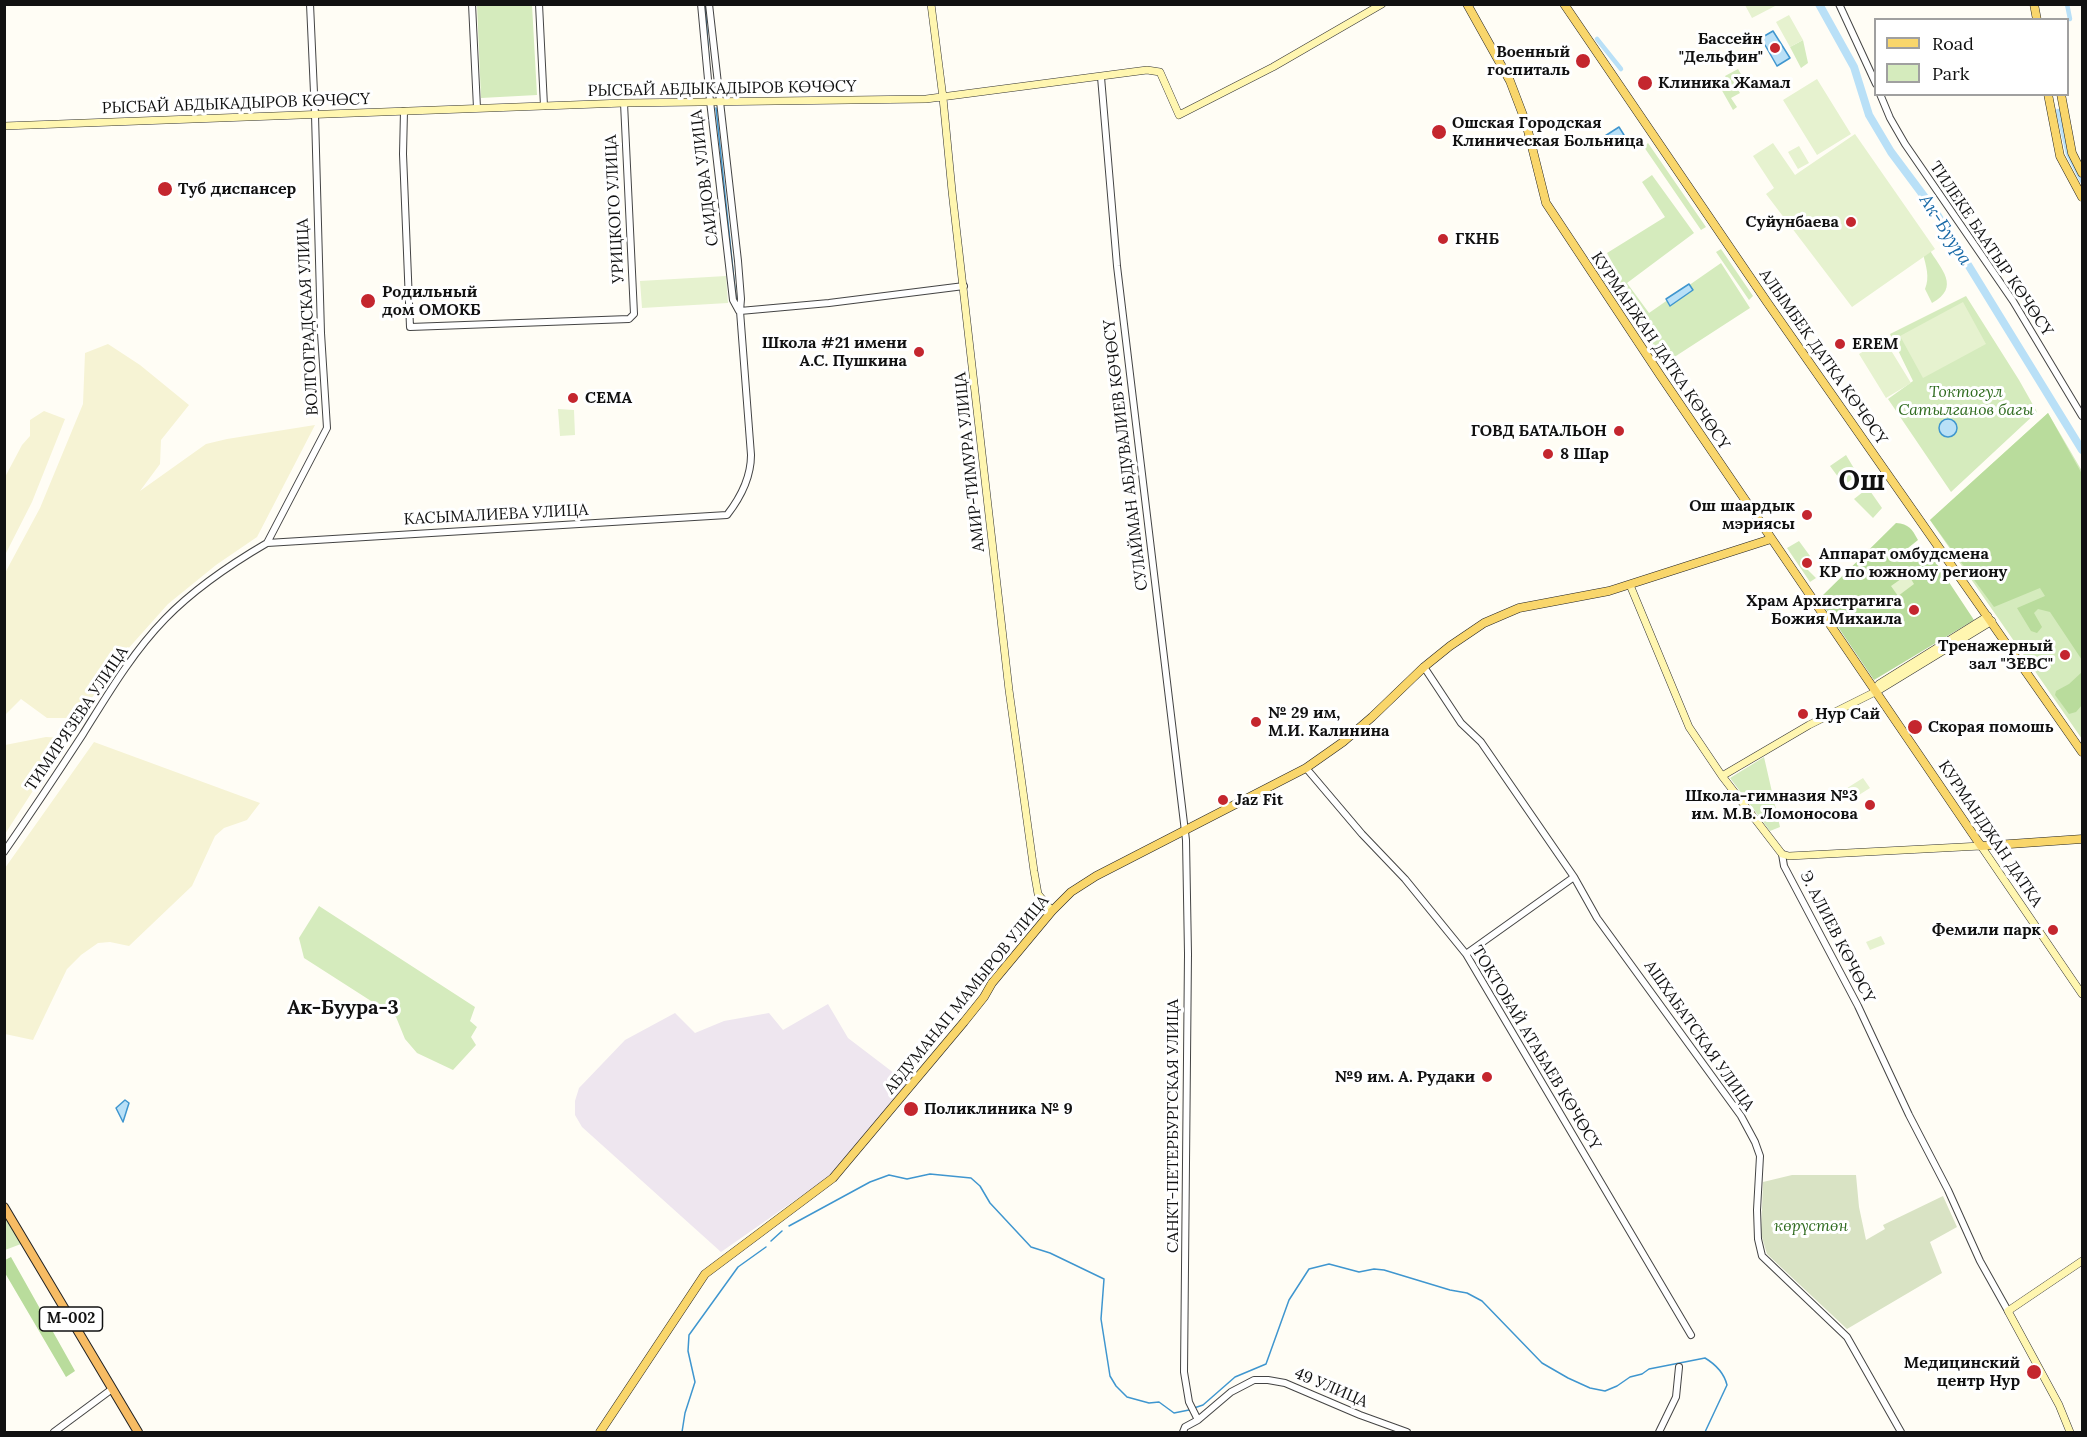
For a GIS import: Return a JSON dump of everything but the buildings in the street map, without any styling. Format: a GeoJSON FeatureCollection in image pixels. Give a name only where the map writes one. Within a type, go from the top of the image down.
{"type":"FeatureCollection","features":[{"type":"Feature","properties":{"kind":"highway","name":"M-002"},"geometry":{"type":"LineString","coordinates":[[4,1207],[138,1432]]}},
{"type":"Feature","properties":{"kind":"main road","name":"АМИР-ТИМУРА УЛИЦА"},"geometry":{"type":"LineString","coordinates":[[931,4],[1008,679],[1038,894],[1052,911]]}},
{"type":"Feature","properties":{"kind":"main road","name":"РЫСБАЙ АБДЫКАДЫРОВ КӨЧӨСҮ"},"geometry":{"type":"LineString","coordinates":[[4,126],[624,103],[943,98],[1147,70],[1160,72],[1179,115],[1273,67],[1382,4]]}},
{"type":"Feature","properties":{"kind":"main road","name":"КУРМАНЖАН ДАТКА КӨЧӨСҮ"},"geometry":{"type":"LineString","coordinates":[[1467,4],[1510,81],[1526,123],[1545,203],[1875,690]]}},
{"type":"Feature","properties":{"kind":"main road","name":"АЛЫМБЕК ДАТКА КӨЧӨСҮ"},"geometry":{"type":"LineString","coordinates":[[1564,4],[1767,302],[2082,750]]}},
{"type":"Feature","properties":{"kind":"main road"},"geometry":{"type":"LineString","coordinates":[[2048,96],[2060,156],[2082,197]]}},
{"type":"Feature","properties":{"kind":"main road"},"geometry":{"type":"LineString","coordinates":[[2061,96],[2072,153],[2082,172]]}},
{"type":"Feature","properties":{"kind":"main road","name":"АБДУМАНАП МАМЫРОВ УЛИЦА"},"geometry":{"type":"LineString","coordinates":[[600,1432],[705,1274],[833,1178],[984,998],[992,983],[1052,911],[1082,884],[1306,768],[1343,742],[1450,645],[1484,622],[1519,608],[1610,591],[1771,539]]}},
{"type":"Feature","properties":{"kind":"main road","name":"Э. АЛИЕВ КӨЧӨСҮ"},"geometry":{"type":"LineString","coordinates":[[1630,585],[1689,727],[1722,776],[1782,854]]}},
{"type":"Feature","properties":{"kind":"main road"},"geometry":{"type":"LineString","coordinates":[[1722,776],[1809,725],[1875,690],[1879,684],[1990,619]]}},
{"type":"Feature","properties":{"kind":"main road","name":"КУРМАНДЖАН ДАТКА"},"geometry":{"type":"LineString","coordinates":[[1875,690],[2082,994]]}},
{"type":"Feature","properties":{"kind":"main road"},"geometry":{"type":"LineString","coordinates":[[1782,854],[1789,856],[2082,839]]}},
{"type":"Feature","properties":{"kind":"main road"},"geometry":{"type":"LineString","coordinates":[[2070,1432],[2059,1405],[2008,1311],[2082,1262]]}},
{"type":"Feature","properties":{"kind":"street","name":"ВОЛГОГРАДСКАЯ УЛИЦА"},"geometry":{"type":"LineString","coordinates":[[267,543],[327,428],[317,227],[310,4]]}},
{"type":"Feature","properties":{"kind":"street"},"geometry":{"type":"LineString","coordinates":[[472,4],[477,108]]}},
{"type":"Feature","properties":{"kind":"street"},"geometry":{"type":"LineString","coordinates":[[539,4],[544,106]]}},
{"type":"Feature","properties":{"kind":"street","name":"САИДОВА УЛИЦА"},"geometry":{"type":"LineString","coordinates":[[701,4],[733,300],[740,311]]}},
{"type":"Feature","properties":{"kind":"street","name":"САИДОВА УЛИЦА"},"geometry":{"type":"LineString","coordinates":[[709,4],[738,261],[750,432],[751,472],[737,502],[727,515]]}},
{"type":"Feature","properties":{"kind":"street"},"geometry":{"type":"LineString","coordinates":[[1839,4],[1874,82]]}},
{"type":"Feature","properties":{"kind":"street","name":"СУЛАЙМАН АБДУВАЛИЕВ КӨЧӨСҮ"},"geometry":{"type":"LineString","coordinates":[[1101,76],[1117,266],[1165,674],[1173,717],[1184,830]]}},
{"type":"Feature","properties":{"kind":"street","name":"ТИЛЕКЕ БААТЫР КӨЧӨСҮ"},"geometry":{"type":"LineString","coordinates":[[1881,96],[1905,144],[2013,301],[2082,416]]}},
{"type":"Feature","properties":{"kind":"street","name":"УРИЦКОГО УЛИЦА"},"geometry":{"type":"LineString","coordinates":[[404,111],[403,154],[410,327],[629,320],[634,314],[624,103]]}},
{"type":"Feature","properties":{"kind":"street"},"geometry":{"type":"LineString","coordinates":[[740,311],[829,303],[964,286]]}},
{"type":"Feature","properties":{"kind":"street","name":"КАСЫМАЛИЕВА УЛИЦА"},"geometry":{"type":"LineString","coordinates":[[267,543],[727,515]]}},
{"type":"Feature","properties":{"kind":"street","name":"ТИМИРЯЗЕВА УЛИЦА"},"geometry":{"type":"LineString","coordinates":[[4,852],[112,686],[166,618],[203,586],[244,556],[267,543]]}},
{"type":"Feature","properties":{"kind":"street","name":"АШХАБАТСКАЯ УЛИЦА"},"geometry":{"type":"LineString","coordinates":[[1424,667],[1461,723],[1481,742],[1574,878],[1598,918],[1741,1116],[1760,1156],[1757,1210],[1758,1239],[1762,1256],[1847,1337],[1901,1432]]}},
{"type":"Feature","properties":{"kind":"street","name":"ТОКТОБАЙ АТАБАЕВ КӨЧӨСҮ"},"geometry":{"type":"LineString","coordinates":[[1306,768],[1362,834],[1405,879],[1466,954],[1691,1335]]}},
{"type":"Feature","properties":{"kind":"street","name":"САНКТ-ПЕТЕРБУРГСКАЯ УЛИЦА"},"geometry":{"type":"LineString","coordinates":[[1184,830],[1188,916],[1184,1372],[1189,1402],[1198,1420]]}},
{"type":"Feature","properties":{"kind":"street","name":"Э. АЛИЕВ КӨЧӨСҮ"},"geometry":{"type":"LineString","coordinates":[[1782,854],[1784,866],[1858,1006],[1980,1261],[2008,1311]]}},
{"type":"Feature","properties":{"kind":"street"},"geometry":{"type":"LineString","coordinates":[[1466,954],[1574,878]]}},
{"type":"Feature","properties":{"kind":"street"},"geometry":{"type":"LineString","coordinates":[[1659,1432],[1665,1425],[1676,1397],[1679,1367]]}},
{"type":"Feature","properties":{"kind":"street","name":"49 УЛИЦА"},"geometry":{"type":"LineString","coordinates":[[1184,1430],[1231,1392],[1254,1380],[1268,1380],[1285,1383],[1407,1432]]}},
{"type":"Feature","properties":{"kind":"street"},"geometry":{"type":"LineString","coordinates":[[54,1432],[112,1389]]}},
{"type":"Feature","properties":{"kind":"shaded area"},"geometry":{"type":"Polygon","coordinates":[[[108,344],[140,365],[189,405],[161,440],[160,464],[140,491],[206,444],[315,425],[257,537],[216,565],[168,604],[118,660],[78,718],[47,718],[21,699],[5,715],[5,573],[40,508],[83,404],[85,353],[108,344]]]}},
{"type":"Feature","properties":{"kind":"shaded area"},"geometry":{"type":"Polygon","coordinates":[[[44,411],[65,419],[32,502],[5,555],[5,477],[22,445],[30,436],[30,420],[44,411]]]}},
{"type":"Feature","properties":{"kind":"shaded area"},"geometry":{"type":"Polygon","coordinates":[[[46,737],[67,738],[5,834],[5,745],[46,737]]]}},
{"type":"Feature","properties":{"kind":"shaded area"},"geometry":{"type":"Polygon","coordinates":[[[94,742],[260,803],[247,820],[224,828],[215,836],[192,886],[129,946],[110,942],[98,943],[67,969],[33,1040],[5,1034],[5,868],[94,742]]]}},
{"type":"Feature","properties":{"kind":"shaded area"},"geometry":{"type":"Polygon","coordinates":[[[828,1004],[848,1038],[907,1083],[834,1173],[721,1252],[582,1127],[575,1115],[575,1101],[579,1088],[625,1040],[675,1013],[695,1033],[724,1021],[769,1013],[783,1030],[828,1004]]]}},
{"type":"Feature","properties":{"kind":"green space"},"geometry":{"type":"Polygon","coordinates":[[[477,5],[532,5],[537,95],[481,98],[477,5]]]}},
{"type":"Feature","properties":{"kind":"green space"},"geometry":{"type":"Polygon","coordinates":[[[1745,5],[1777,5],[1752,18],[1745,5]]]}},
{"type":"Feature","properties":{"kind":"green space"},"geometry":{"type":"Polygon","coordinates":[[[1789,15],[1803,40],[1790,47],[1776,22],[1789,15]]]}},
{"type":"Feature","properties":{"kind":"green space"},"geometry":{"type":"Polygon","coordinates":[[[1803,40],[1808,63],[1801,68],[1790,47],[1803,40]]]}},
{"type":"Feature","properties":{"kind":"green space"},"geometry":{"type":"Polygon","coordinates":[[[1738,69],[1742,76],[1733,81],[1740,93],[1731,98],[1737,107],[1733,110],[1720,87],[1727,79],[1725,76],[1738,69]]]}},
{"type":"Feature","properties":{"kind":"green space"},"geometry":{"type":"Polygon","coordinates":[[[1817,79],[1851,134],[1817,155],[1783,100],[1817,79]]]}},
{"type":"Feature","properties":{"kind":"green space","name":"Суйунбаева"},"geometry":{"type":"Polygon","coordinates":[[[1855,134],[1935,249],[1852,307],[1766,194],[1774,188],[1753,156],[1773,143],[1795,175],[1855,134]]]}},
{"type":"Feature","properties":{"kind":"green space"},"geometry":{"type":"Polygon","coordinates":[[[1648,143],[1706,227],[1701,230],[1644,147],[1648,143]]]}},
{"type":"Feature","properties":{"kind":"green space"},"geometry":{"type":"Polygon","coordinates":[[[1799,146],[1809,163],[1798,169],[1788,152],[1799,146]]]}},
{"type":"Feature","properties":{"kind":"green space"},"geometry":{"type":"Polygon","coordinates":[[[1652,175],[1694,233],[1627,283],[1649,313],[1721,263],[1750,308],[1662,365],[1599,274],[1613,264],[1607,253],[1665,217],[1642,182],[1652,175]]]}},
{"type":"Feature","properties":{"kind":"green space"},"geometry":{"type":"Polygon","coordinates":[[[1721,249],[1753,296],[1749,300],[1716,252],[1721,249]]]}},
{"type":"Feature","properties":{"kind":"green space"},"geometry":{"type":"Polygon","coordinates":[[[1929,249],[1943,271],[1947,284],[1941,297],[1932,303],[1925,289],[1927,276],[1923,254],[1929,249]]]}},
{"type":"Feature","properties":{"kind":"green space"},"geometry":{"type":"Polygon","coordinates":[[[726,276],[728,303],[642,308],[640,281],[726,276]]]}},
{"type":"Feature","properties":{"kind":"green space","name":"Токтогул Сатылганов багы"},"geometry":{"type":"Polygon","coordinates":[[[1966,296],[2037,412],[1951,492],[1888,399],[1913,381],[1890,334],[1966,296]]]}},
{"type":"Feature","properties":{"kind":"green space"},"geometry":{"type":"Polygon","coordinates":[[[1963,302],[1986,344],[1923,378],[1900,336],[1963,302]]]}},
{"type":"Feature","properties":{"kind":"green space"},"geometry":{"type":"Polygon","coordinates":[[[1884,339],[1911,383],[1886,398],[1859,354],[1884,339]]]}},
{"type":"Feature","properties":{"kind":"green space"},"geometry":{"type":"Polygon","coordinates":[[[558,409],[574,410],[575,435],[560,436],[558,409]]]}},
{"type":"Feature","properties":{"kind":"green space"},"geometry":{"type":"Polygon","coordinates":[[[2048,413],[2082,471],[2082,739],[1930,520],[2048,413]]]}},
{"type":"Feature","properties":{"kind":"green space"},"geometry":{"type":"Polygon","coordinates":[[[2048,413],[2082,474],[2082,660],[2050,612],[2038,609],[2034,613],[2042,627],[2037,633],[2031,631],[2017,608],[2045,596],[2040,588],[1994,607],[1930,520],[2048,413]]]}},
{"type":"Feature","properties":{"kind":"green space"},"geometry":{"type":"Polygon","coordinates":[[[1846,455],[1858,475],[1844,485],[1830,466],[1846,455]]]}},
{"type":"Feature","properties":{"kind":"green space"},"geometry":{"type":"Polygon","coordinates":[[[1868,488],[1882,508],[1873,518],[1854,499],[1868,488]]]}},
{"type":"Feature","properties":{"kind":"green space"},"geometry":{"type":"Polygon","coordinates":[[[1896,523],[1910,528],[1918,540],[1903,552],[1910,561],[1927,549],[1974,620],[1874,680],[1819,599],[1896,523]]]}},
{"type":"Feature","properties":{"kind":"green space"},"geometry":{"type":"Polygon","coordinates":[[[1799,541],[1810,556],[1802,564],[1816,578],[1810,582],[1787,548],[1799,541]]]}},
{"type":"Feature","properties":{"kind":"green space"},"geometry":{"type":"Polygon","coordinates":[[[1908,574],[1914,584],[1898,596],[1891,586],[1908,574]]]}},
{"type":"Feature","properties":{"kind":"green space"},"geometry":{"type":"Polygon","coordinates":[[[2082,672],[2082,705],[2076,712],[2069,714],[2055,695],[2056,691],[2069,684],[2082,672]]]}},
{"type":"Feature","properties":{"kind":"green space"},"geometry":{"type":"Polygon","coordinates":[[[1764,757],[1780,827],[1770,831],[1730,778],[1764,757]]]}},
{"type":"Feature","properties":{"kind":"green space"},"geometry":{"type":"Polygon","coordinates":[[[1863,778],[1870,788],[1851,800],[1844,790],[1863,778]]]}},
{"type":"Feature","properties":{"kind":"green space"},"geometry":{"type":"Polygon","coordinates":[[[319,906],[475,1007],[470,1021],[477,1027],[471,1037],[476,1045],[453,1070],[417,1053],[405,1039],[396,1017],[304,958],[299,938],[319,906]]]}},
{"type":"Feature","properties":{"kind":"green space"},"geometry":{"type":"Polygon","coordinates":[[[1881,936],[1885,944],[1870,950],[1866,942],[1881,936]]]}},
{"type":"Feature","properties":{"kind":"green space","name":"көрүстөн"},"geometry":{"type":"Polygon","coordinates":[[[1792,1175],[1856,1175],[1859,1207],[1866,1240],[1885,1229],[1883,1225],[1943,1196],[1957,1227],[1930,1242],[1942,1273],[1847,1329],[1767,1254],[1761,1234],[1763,1182],[1792,1175]]]}},
{"type":"Feature","properties":{"kind":"green space"},"geometry":{"type":"Polygon","coordinates":[[[4,1216],[21,1244],[5,1250],[4,1250],[4,1216]]]}},
{"type":"Feature","properties":{"kind":"green space"},"geometry":{"type":"Polygon","coordinates":[[[11,1257],[75,1371],[66,1377],[5,1273],[5,1260],[11,1257]]]}},
{"type":"Feature","properties":{"kind":"water","name":"Бассейн \"Дельфин\""},"geometry":{"type":"Polygon","coordinates":[[[1773,31],[1790,58],[1777,66],[1761,38],[1773,31]]]}},
{"type":"Feature","properties":{"kind":"water"},"geometry":{"type":"Polygon","coordinates":[[[1619,127],[1624,135],[1610,144],[1605,136],[1619,127]]]}},
{"type":"Feature","properties":{"kind":"water"},"geometry":{"type":"Polygon","coordinates":[[[1689,284],[1693,290],[1670,306],[1666,299],[1689,284]]]}},
{"type":"Feature","properties":{"kind":"water"},"geometry":{"type":"Polygon","coordinates":[[[1944,419],[1952,419],[1957,424],[1955,435],[1944,437],[1939,432],[1939,424],[1944,419]]]}},
{"type":"Feature","properties":{"kind":"water"},"geometry":{"type":"Polygon","coordinates":[[[125,1100],[129,1103],[123,1122],[116,1108],[125,1100]]]}},
{"type":"Feature","properties":{"kind":"waterway"},"geometry":{"type":"LineString","coordinates":[[705,4],[709,60]]}},
{"type":"Feature","properties":{"kind":"waterway","name":"Ак-Буура"},"geometry":{"type":"LineString","coordinates":[[1819,4],[1854,67],[1869,115],[1891,152],[1935,211],[2082,450]]}},
{"type":"Feature","properties":{"kind":"waterway"},"geometry":{"type":"LineString","coordinates":[[2067,4],[2070,19]]}},
{"type":"Feature","properties":{"kind":"waterway"},"geometry":{"type":"LineString","coordinates":[[1597,39],[1621,69]]}},
{"type":"Feature","properties":{"kind":"waterway"},"geometry":{"type":"LineString","coordinates":[[716,108],[736,299]]}},
{"type":"Feature","properties":{"kind":"waterway"},"geometry":{"type":"LineString","coordinates":[[2058,111],[2068,154],[2082,181]]}},
{"type":"Feature","properties":{"kind":"waterway"},"geometry":{"type":"LineString","coordinates":[[789,1226],[870,1182],[889,1175],[907,1179],[930,1174],[971,1178],[980,1186],[990,1203],[1031,1247],[1050,1253],[1104,1279],[1101,1319],[1110,1376],[1116,1386],[1127,1397],[1149,1403],[1159,1402],[1174,1413],[1189,1410]]}},
{"type":"Feature","properties":{"kind":"waterway"},"geometry":{"type":"LineString","coordinates":[[771,1241],[782,1231]]}},
{"type":"Feature","properties":{"kind":"waterway"},"geometry":{"type":"LineString","coordinates":[[682,1432],[685,1413],[695,1382],[688,1351],[689,1335],[738,1267],[766,1247]]}},
{"type":"Feature","properties":{"kind":"waterway"},"geometry":{"type":"LineString","coordinates":[[1194,1408],[1203,1405],[1235,1377],[1266,1364],[1289,1300],[1309,1269],[1329,1264],[1359,1272],[1384,1270],[1467,1293],[1482,1301],[1542,1363],[1590,1388],[1605,1391],[1649,1369],[1705,1358],[1719,1369],[1727,1385],[1705,1432]]}},
{"type":"Feature","properties":{"kind":"place","name":"Бассейн \"Дельфин\""},"geometry":{"type":"Point","coordinates":[1775,48]}},
{"type":"Feature","properties":{"kind":"place","name":"Военный госпиталь"},"geometry":{"type":"Point","coordinates":[1583,61]}},
{"type":"Feature","properties":{"kind":"place","name":"Клиника Жамал"},"geometry":{"type":"Point","coordinates":[1645,83]}},
{"type":"Feature","properties":{"kind":"place","name":"Ошская Городская Клиническая Больница"},"geometry":{"type":"Point","coordinates":[1439,132]}},
{"type":"Feature","properties":{"kind":"place","name":"Туб диспансер"},"geometry":{"type":"Point","coordinates":[165,189]}},
{"type":"Feature","properties":{"kind":"place","name":"Суйунбаева"},"geometry":{"type":"Point","coordinates":[1851,222]}},
{"type":"Feature","properties":{"kind":"place","name":"ГКНБ"},"geometry":{"type":"Point","coordinates":[1443,239]}},
{"type":"Feature","properties":{"kind":"place","name":"Родильный дом ОМОКБ"},"geometry":{"type":"Point","coordinates":[368,301]}},
{"type":"Feature","properties":{"kind":"place","name":"EREM"},"geometry":{"type":"Point","coordinates":[1840,344]}},
{"type":"Feature","properties":{"kind":"place","name":"Школа #21 имени А.С. Пушкина"},"geometry":{"type":"Point","coordinates":[919,352]}},
{"type":"Feature","properties":{"kind":"place","name":"СЕМА"},"geometry":{"type":"Point","coordinates":[573,398]}},
{"type":"Feature","properties":{"kind":"place","name":"ГОВД БАТАЛЬОН"},"geometry":{"type":"Point","coordinates":[1619,431]}},
{"type":"Feature","properties":{"kind":"place","name":"8 Шар"},"geometry":{"type":"Point","coordinates":[1548,454]}},
{"type":"Feature","properties":{"kind":"place","name":"Ош шаардык мэриясы"},"geometry":{"type":"Point","coordinates":[1807,515]}},
{"type":"Feature","properties":{"kind":"place","name":"Аппарат омбудсмена КР по южному региону"},"geometry":{"type":"Point","coordinates":[1807,563]}},
{"type":"Feature","properties":{"kind":"place","name":"Храм Архистратига Божия Михаила"},"geometry":{"type":"Point","coordinates":[1914,610]}},
{"type":"Feature","properties":{"kind":"place","name":"Тренажерный зал \"ЗЕВС\""},"geometry":{"type":"Point","coordinates":[2065,655]}},
{"type":"Feature","properties":{"kind":"place","name":"Нур Сай"},"geometry":{"type":"Point","coordinates":[1803,714]}},
{"type":"Feature","properties":{"kind":"place","name":"№ 29 им, М.И. Калинина"},"geometry":{"type":"Point","coordinates":[1256,722]}},
{"type":"Feature","properties":{"kind":"place","name":"Скорая помошь"},"geometry":{"type":"Point","coordinates":[1915,727]}},
{"type":"Feature","properties":{"kind":"place","name":"Jaz Fit"},"geometry":{"type":"Point","coordinates":[1223,800]}},
{"type":"Feature","properties":{"kind":"place","name":"Школа-гимназия №3 им. М.В. Ломоносова"},"geometry":{"type":"Point","coordinates":[1870,805]}},
{"type":"Feature","properties":{"kind":"place","name":"Фемили парк"},"geometry":{"type":"Point","coordinates":[2053,930]}},
{"type":"Feature","properties":{"kind":"place","name":"№9 им. А. Рудаки"},"geometry":{"type":"Point","coordinates":[1487,1077]}},
{"type":"Feature","properties":{"kind":"place","name":"Поликлиника № 9"},"geometry":{"type":"Point","coordinates":[911,1109]}},
{"type":"Feature","properties":{"kind":"place","name":"Медицинский центр Нур"},"geometry":{"type":"Point","coordinates":[2034,1372]}},
{"type":"Feature","properties":{"kind":"district","name":"Ош"},"geometry":{"type":"Point","coordinates":[1862,482]}},
{"type":"Feature","properties":{"kind":"district","name":"Ак-Буура-3"},"geometry":{"type":"Point","coordinates":[343,1008]}}]}
